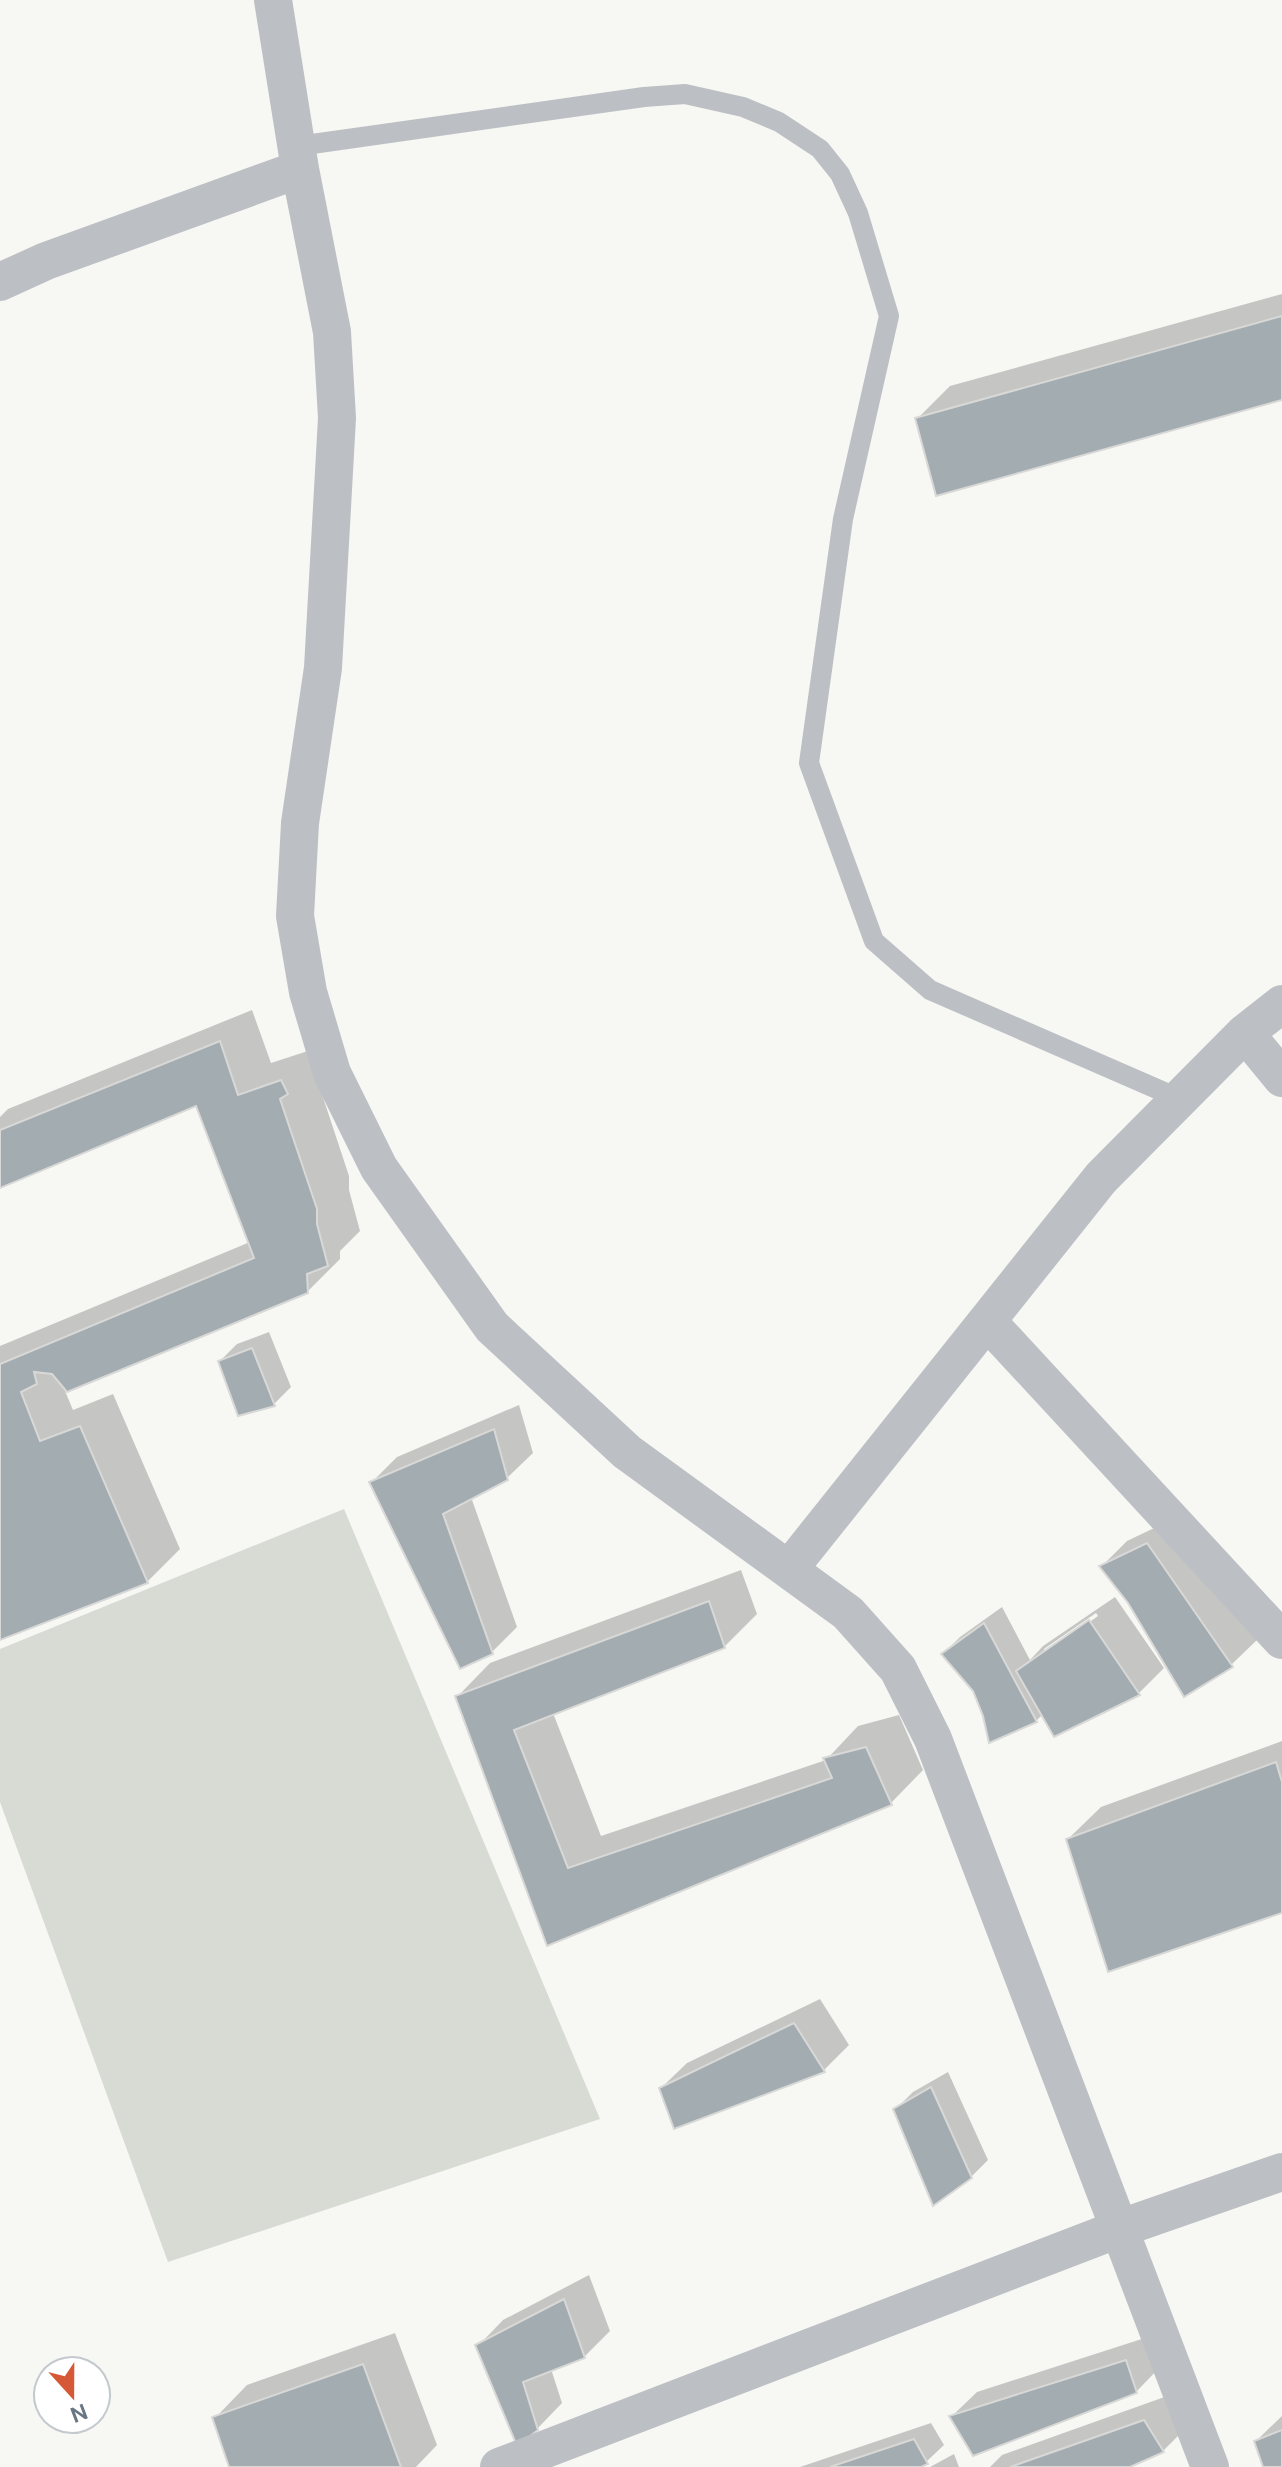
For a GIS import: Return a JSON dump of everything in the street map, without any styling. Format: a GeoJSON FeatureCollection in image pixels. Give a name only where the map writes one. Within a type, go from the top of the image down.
{"type":"FeatureCollection","features":[{"type":"Feature","properties":{"kind":"street"},"geometry":{"type":"LineString","coordinates":[[273,0],[332,332],[337,418],[323,668],[300,823],[295,916],[308,992],[332,1073],[379,1168],[492,1327],[627,1452],[848,1613],[898,1669],[933,1739],[1210,2467]]}},
{"type":"Feature","properties":{"kind":"street"},"geometry":{"type":"LineString","coordinates":[[0,282],[299,157]]}},
{"type":"Feature","properties":{"kind":"street"},"geometry":{"type":"LineString","coordinates":[[789,1569],[1101,1178],[1245,1033],[1282,1004]]}},
{"type":"Feature","properties":{"kind":"street"},"geometry":{"type":"LineString","coordinates":[[1245,1033],[1282,1078]]}},
{"type":"Feature","properties":{"kind":"street"},"geometry":{"type":"LineString","coordinates":[[987,1321],[1282,1640]]}},
{"type":"Feature","properties":{"kind":"street"},"geometry":{"type":"LineString","coordinates":[[499,2467],[1121,2228],[1282,2172]]}},
{"type":"Feature","properties":{"kind":"lane"},"geometry":{"type":"LineString","coordinates":[[299,157],[644,97],[685,94],[743,107],[779,122],[820,149],[840,174],[858,213],[889,316],[843,519],[809,763],[874,941],[930,990],[1180,1099]]}},
{"type":"Feature","properties":{"kind":"shaded area"},"geometry":{"type":"Polygon","coordinates":[[[344,1509],[600,2119],[168,2262],[0,1802],[0,1649],[344,1509]]]}},
{"type":"Feature","properties":{"kind":"building"},"geometry":{"type":"Polygon","coordinates":[[[1282,316],[1282,400],[936,496],[915,418],[1282,316]]]}},
{"type":"Feature","properties":{"kind":"building"},"geometry":{"type":"Polygon","coordinates":[[[220,1041],[238,1095],[281,1080],[288,1094],[280,1099],[317,1209],[317,1224],[328,1266],[307,1274],[308,1293],[67,1392],[52,1374],[34,1372],[37,1384],[21,1392],[40,1441],[80,1426],[148,1583],[0,1640],[0,1364],[254,1258],[196,1106],[0,1188],[0,1130],[220,1041]]]}},
{"type":"Feature","properties":{"kind":"building"},"geometry":{"type":"Polygon","coordinates":[[[252,1348],[275,1406],[238,1416],[218,1361],[252,1348]]]}},
{"type":"Feature","properties":{"kind":"building"},"geometry":{"type":"Polygon","coordinates":[[[494,1429],[508,1480],[443,1514],[493,1654],[460,1669],[369,1482],[494,1429]]]}},
{"type":"Feature","properties":{"kind":"building"},"geometry":{"type":"Polygon","coordinates":[[[1147,1543],[1233,1667],[1184,1697],[1128,1603],[1099,1566],[1147,1543]]]}},
{"type":"Feature","properties":{"kind":"building"},"geometry":{"type":"Polygon","coordinates":[[[709,1601],[725,1648],[514,1730],[568,1868],[832,1778],[823,1758],[866,1747],[892,1805],[547,1946],[455,1696],[709,1601]]]}},
{"type":"Feature","properties":{"kind":"building"},"geometry":{"type":"Polygon","coordinates":[[[1089,1620],[1140,1695],[1054,1737],[1016,1671],[1089,1620]]]}},
{"type":"Feature","properties":{"kind":"building"},"geometry":{"type":"Polygon","coordinates":[[[984,1623],[1037,1722],[989,1743],[973,1691],[941,1654],[984,1623]]]}},
{"type":"Feature","properties":{"kind":"building"},"geometry":{"type":"Polygon","coordinates":[[[1276,1762],[1282,1782],[1282,1913],[1108,1972],[1066,1839],[1276,1762]]]}},
{"type":"Feature","properties":{"kind":"building"},"geometry":{"type":"Polygon","coordinates":[[[794,2023],[825,2072],[674,2129],[659,2088],[794,2023]]]}},
{"type":"Feature","properties":{"kind":"building"},"geometry":{"type":"Polygon","coordinates":[[[931,2087],[972,2178],[933,2206],[893,2109],[931,2087]]]}},
{"type":"Feature","properties":{"kind":"building"},"geometry":{"type":"Polygon","coordinates":[[[564,2299],[585,2358],[523,2382],[538,2430],[517,2446],[475,2345],[564,2299]]]}},
{"type":"Feature","properties":{"kind":"building"},"geometry":{"type":"Polygon","coordinates":[[[1126,2360],[1137,2393],[973,2456],[949,2416],[1126,2360]]]}},
{"type":"Feature","properties":{"kind":"building"},"geometry":{"type":"Polygon","coordinates":[[[363,2364],[401,2467],[229,2467],[212,2417],[363,2364]]]}},
{"type":"Feature","properties":{"kind":"building"},"geometry":{"type":"Polygon","coordinates":[[[1144,2420],[1164,2452],[1130,2467],[1010,2467],[1144,2420]]]}},
{"type":"Feature","properties":{"kind":"building"},"geometry":{"type":"Polygon","coordinates":[[[1282,2430],[1282,2467],[1263,2467],[1254,2441],[1282,2430]]]}},
{"type":"Feature","properties":{"kind":"building"},"geometry":{"type":"Polygon","coordinates":[[[914,2439],[928,2464],[921,2467],[830,2467],[914,2439]]]}}]}
